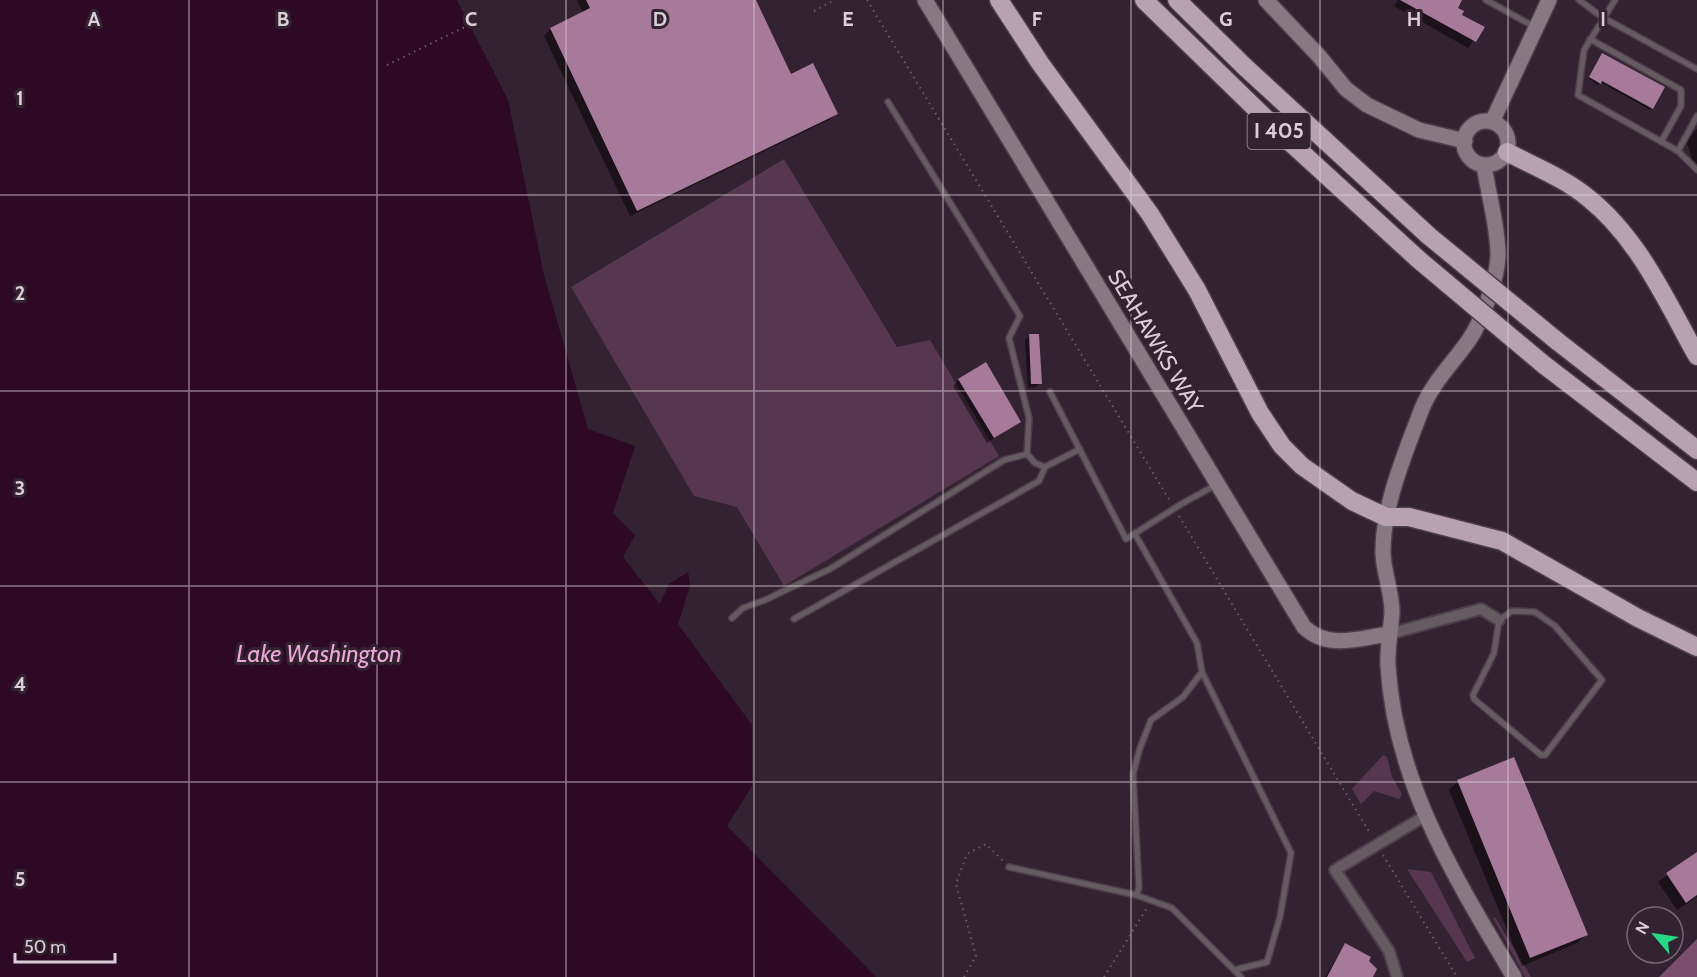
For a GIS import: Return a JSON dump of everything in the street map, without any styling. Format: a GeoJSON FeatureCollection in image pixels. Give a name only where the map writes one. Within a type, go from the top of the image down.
{"type":"FeatureCollection","features":[{"type":"Feature","properties":{"kind":"highway"},"geometry":{"type":"LineString","coordinates":[[999,0],[1040,63],[1150,214],[1197,290],[1260,413],[1282,446],[1302,466],[1352,501],[1386,517],[1409,517],[1502,541],[1638,618],[1697,647]]}},
{"type":"Feature","properties":{"kind":"highway","name":"I 405"},"geometry":{"type":"LineString","coordinates":[[1144,0],[1290,142],[1418,259],[1543,364],[1697,482]]}},
{"type":"Feature","properties":{"kind":"highway","name":"I 405"},"geometry":{"type":"LineString","coordinates":[[1177,0],[1271,91],[1429,236],[1557,341],[1697,450]]}},
{"type":"Feature","properties":{"kind":"highway"},"geometry":{"type":"LineString","coordinates":[[1507,152],[1586,195],[1620,226],[1653,276],[1697,356]]}},
{"type":"Feature","properties":{"kind":"street","name":"SEAHAWKS WAY"},"geometry":{"type":"LineString","coordinates":[[925,0],[1298,618],[1313,635],[1337,642],[1389,634]]}},
{"type":"Feature","properties":{"kind":"street"},"geometry":{"type":"LineString","coordinates":[[1266,0],[1319,56],[1346,89],[1367,105],[1419,130],[1465,141]]}},
{"type":"Feature","properties":{"kind":"street"},"geometry":{"type":"LineString","coordinates":[[1491,122],[1548,0]]}},
{"type":"Feature","properties":{"kind":"street"},"geometry":{"type":"LineString","coordinates":[[1484,122],[1491,122],[1504,130],[1508,144],[1507,152],[1498,162],[1485,165],[1472,160],[1465,148],[1465,141],[1471,128],[1484,122]]}},
{"type":"Feature","properties":{"kind":"street"},"geometry":{"type":"LineString","coordinates":[[1485,165],[1498,255],[1486,305],[1471,338],[1445,370],[1422,408],[1386,517],[1383,555],[1392,610],[1388,664],[1392,705],[1406,763],[1425,816],[1449,867],[1514,977]]}},
{"type":"Feature","properties":{"kind":"street"},"geometry":{"type":"LineString","coordinates":[[1389,634],[1481,609],[1499,620]]}},
{"type":"Feature","properties":{"kind":"street"},"geometry":{"type":"LineString","coordinates":[[1397,977],[1389,951],[1335,870],[1425,816]]}},
{"type":"Feature","properties":{"kind":"lane"},"geometry":{"type":"LineString","coordinates":[[1486,0],[1535,27]]}},
{"type":"Feature","properties":{"kind":"lane"},"geometry":{"type":"LineString","coordinates":[[1579,0],[1602,17],[1697,69]]}},
{"type":"Feature","properties":{"kind":"lane"},"geometry":{"type":"LineString","coordinates":[[1615,0],[1602,17],[1584,50],[1578,95],[1678,151],[1697,170]]}},
{"type":"Feature","properties":{"kind":"lane"},"geometry":{"type":"LineString","coordinates":[[1590,39],[1681,90],[1681,106],[1661,142]]}},
{"type":"Feature","properties":{"kind":"lane"},"geometry":{"type":"LineString","coordinates":[[888,102],[1020,316],[1010,338],[1029,418],[1027,453],[1035,463],[1045,467]]}},
{"type":"Feature","properties":{"kind":"lane"},"geometry":{"type":"LineString","coordinates":[[1678,151],[1697,116]]}},
{"type":"Feature","properties":{"kind":"lane"},"geometry":{"type":"LineString","coordinates":[[1050,392],[1126,539],[1217,485]]}},
{"type":"Feature","properties":{"kind":"lane"},"geometry":{"type":"LineString","coordinates":[[794,619],[1039,481],[1045,467],[1080,449]]}},
{"type":"Feature","properties":{"kind":"lane"},"geometry":{"type":"LineString","coordinates":[[732,618],[743,608],[830,570],[1004,460],[1027,453]]}},
{"type":"Feature","properties":{"kind":"lane"},"geometry":{"type":"LineString","coordinates":[[1135,534],[1197,643],[1202,672],[1291,853],[1280,917],[1267,962],[1234,970]]}},
{"type":"Feature","properties":{"kind":"lane"},"geometry":{"type":"LineString","coordinates":[[1512,611],[1535,612],[1555,626],[1602,680],[1545,755],[1541,756],[1473,699],[1494,652],[1499,620],[1512,611]]}},
{"type":"Feature","properties":{"kind":"lane"},"geometry":{"type":"LineString","coordinates":[[1136,895],[1139,888],[1133,774],[1140,748],[1151,720],[1183,697],[1202,672]]}},
{"type":"Feature","properties":{"kind":"lane"},"geometry":{"type":"LineString","coordinates":[[1009,867],[1136,895],[1172,908],[1241,977]]}},
{"type":"Feature","properties":{"kind":"path"},"geometry":{"type":"LineString","coordinates":[[814,11],[835,0]]}},
{"type":"Feature","properties":{"kind":"path"},"geometry":{"type":"LineString","coordinates":[[867,0],[1170,501]]}},
{"type":"Feature","properties":{"kind":"path"},"geometry":{"type":"LineString","coordinates":[[387,65],[475,22]]}},
{"type":"Feature","properties":{"kind":"path"},"geometry":{"type":"LineString","coordinates":[[1178,515],[1371,835]]}},
{"type":"Feature","properties":{"kind":"path"},"geometry":{"type":"LineString","coordinates":[[964,977],[976,956],[956,884],[967,854],[986,844],[1009,867]]}},
{"type":"Feature","properties":{"kind":"path"},"geometry":{"type":"LineString","coordinates":[[1383,854],[1457,977]]}},
{"type":"Feature","properties":{"kind":"path"},"geometry":{"type":"LineString","coordinates":[[1104,977],[1152,900]]}},
{"type":"Feature","properties":{"kind":"shaded area"},"geometry":{"type":"Polygon","coordinates":[[[784,159],[897,347],[930,340],[999,456],[784,586],[737,507],[694,496],[571,287],[784,159]]]}},
{"type":"Feature","properties":{"kind":"shaded area"},"geometry":{"type":"Polygon","coordinates":[[[1383,755],[1387,757],[1392,777],[1402,794],[1399,799],[1374,791],[1361,804],[1352,789],[1383,755]]]}},
{"type":"Feature","properties":{"kind":"shaded area"},"geometry":{"type":"Polygon","coordinates":[[[1407,869],[1431,872],[1475,958],[1467,962],[1407,869]]]}},
{"type":"Feature","properties":{"kind":"shaded area"},"geometry":{"type":"Polygon","coordinates":[[[1495,917],[1531,977],[1525,977],[1493,918],[1495,917]]]}},
{"type":"Feature","properties":{"kind":"shaded area"},"geometry":{"type":"Polygon","coordinates":[[[1697,939],[1697,977],[1659,977],[1671,965],[1685,965],[1685,951],[1697,939]]]}},
{"type":"Feature","properties":{"kind":"water","name":"Lake Washington"},"geometry":{"type":"Polygon","coordinates":[[[0,0],[457,0],[508,100],[544,275],[588,429],[635,446],[613,513],[635,535],[623,557],[660,604],[669,584],[688,572],[690,586],[678,624],[752,725],[752,786],[727,826],[876,977],[0,977],[0,0]]]}},
{"type":"Feature","properties":{"kind":"building"},"geometry":{"type":"Polygon","coordinates":[[[586,0],[756,0],[791,74],[813,63],[838,114],[637,211],[550,28],[590,8],[586,0]]]}},
{"type":"Feature","properties":{"kind":"building"},"geometry":{"type":"Polygon","coordinates":[[[1400,0],[1462,0],[1458,8],[1464,11],[1462,15],[1485,27],[1476,42],[1400,0]]]}},
{"type":"Feature","properties":{"kind":"building"},"geometry":{"type":"Polygon","coordinates":[[[1602,53],[1665,87],[1653,109],[1602,81],[1601,84],[1589,77],[1602,53]]]}},
{"type":"Feature","properties":{"kind":"building"},"geometry":{"type":"Polygon","coordinates":[[[1029,334],[1039,334],[1042,384],[1031,384],[1029,334]]]}},
{"type":"Feature","properties":{"kind":"building"},"geometry":{"type":"Polygon","coordinates":[[[986,362],[1021,422],[994,438],[958,379],[986,362]]]}},
{"type":"Feature","properties":{"kind":"building"},"geometry":{"type":"Polygon","coordinates":[[[1514,757],[1588,935],[1530,958],[1457,780],[1514,757]]]}},
{"type":"Feature","properties":{"kind":"building"},"geometry":{"type":"Polygon","coordinates":[[[1697,852],[1697,895],[1686,903],[1666,873],[1697,852]]]}},
{"type":"Feature","properties":{"kind":"building"},"geometry":{"type":"Polygon","coordinates":[[[1345,943],[1371,957],[1369,961],[1377,969],[1373,977],[1327,977],[1345,943]]]}}]}
